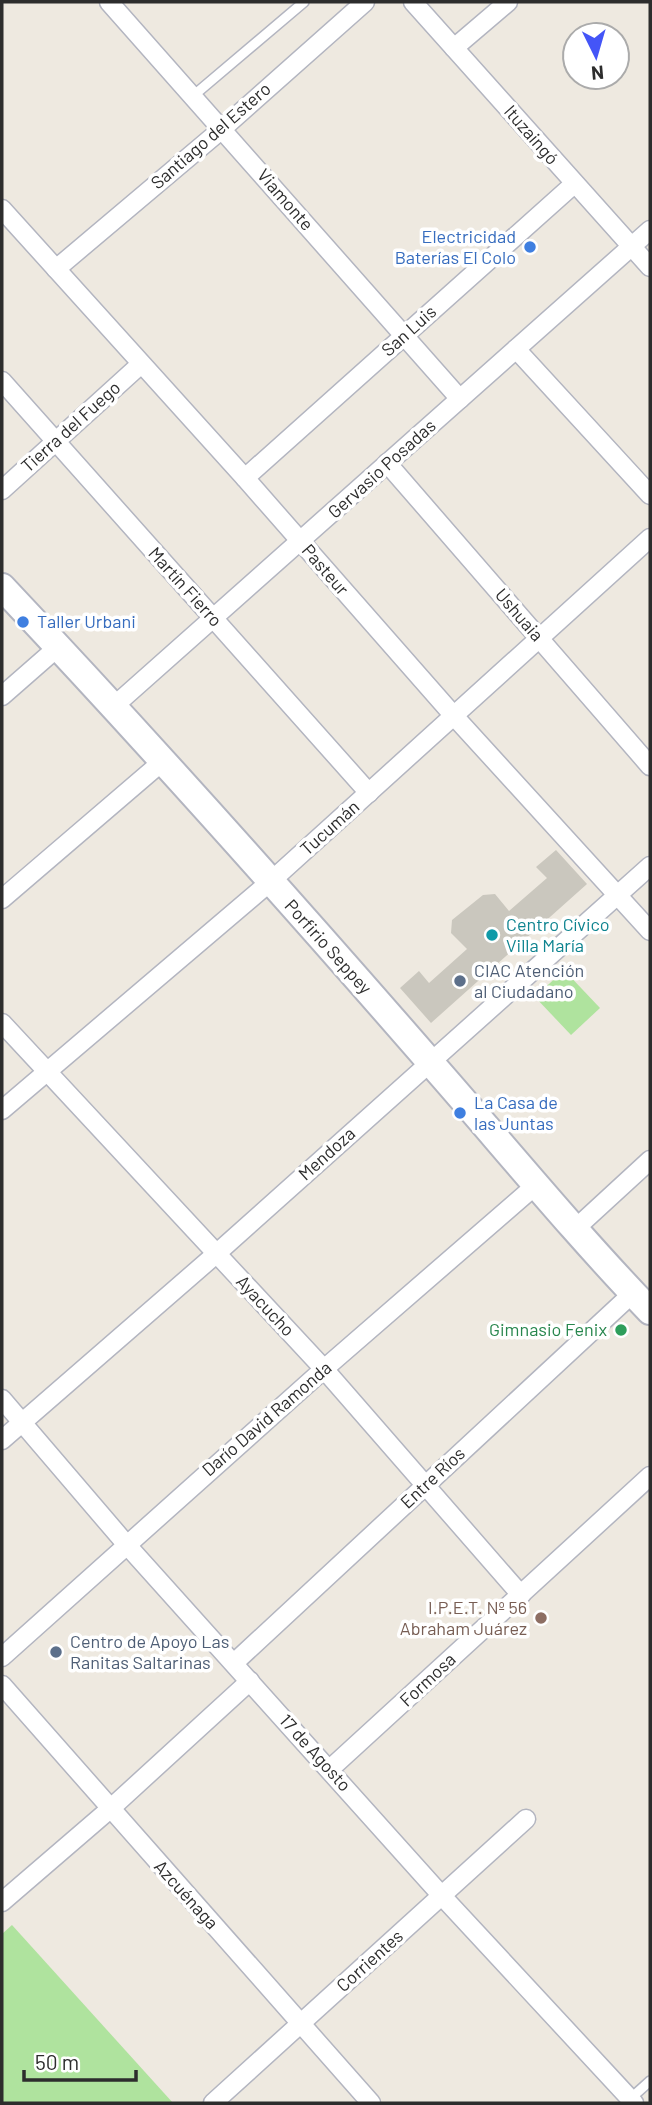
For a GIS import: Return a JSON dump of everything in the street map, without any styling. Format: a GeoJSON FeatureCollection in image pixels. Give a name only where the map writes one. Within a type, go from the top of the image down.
{"type":"FeatureCollection","features":[{"type":"Feature","properties":{"kind":"main road","name":"Porfirio Seppey"},"geometry":{"type":"LineString","coordinates":[[2,587],[163,761],[641,1302]]}},
{"type":"Feature","properties":{"kind":"street","name":"Viamonte"},"geometry":{"type":"LineString","coordinates":[[109,2],[460,399]]}},
{"type":"Feature","properties":{"kind":"street","name":"Santiago del Estero"},"geometry":{"type":"LineString","coordinates":[[55,269],[222,129],[365,2]]}},
{"type":"Feature","properties":{"kind":"street","name":"Ituzaingó"},"geometry":{"type":"LineString","coordinates":[[413,2],[650,267]]}},
{"type":"Feature","properties":{"kind":"street"},"geometry":{"type":"LineString","coordinates":[[454,48],[508,2]]}},
{"type":"Feature","properties":{"kind":"street","name":"San Luis"},"geometry":{"type":"LineString","coordinates":[[246,478],[574,184]]}},
{"type":"Feature","properties":{"kind":"street","name":"Pasteur"},"geometry":{"type":"LineString","coordinates":[[2,209],[246,478],[454,716],[650,931]]}},
{"type":"Feature","properties":{"kind":"street","name":"Gervasio Posadas"},"geometry":{"type":"LineString","coordinates":[[113,707],[650,230]]}},
{"type":"Feature","properties":{"kind":"street"},"geometry":{"type":"LineString","coordinates":[[516,349],[650,495]]}},
{"type":"Feature","properties":{"kind":"street","name":"Tierra del Fuego"},"geometry":{"type":"LineString","coordinates":[[2,490],[141,365]]}},
{"type":"Feature","properties":{"kind":"street","name":"Martín Fierro"},"geometry":{"type":"LineString","coordinates":[[2,381],[369,793]]}},
{"type":"Feature","properties":{"kind":"street","name":"Ushuaia"},"geometry":{"type":"LineString","coordinates":[[387,463],[650,766]]}},
{"type":"Feature","properties":{"kind":"street","name":"Tucumán"},"geometry":{"type":"LineString","coordinates":[[2,1110],[270,882],[650,538]]}},
{"type":"Feature","properties":{"kind":"street"},"geometry":{"type":"LineString","coordinates":[[2,696],[58,647]]}},
{"type":"Feature","properties":{"kind":"street"},"geometry":{"type":"LineString","coordinates":[[2,899],[163,761]]}},
{"type":"Feature","properties":{"kind":"street","name":"Mendoza"},"geometry":{"type":"LineString","coordinates":[[2,1440],[216,1254],[650,866]]}},
{"type":"Feature","properties":{"kind":"street","name":"Ayacucho"},"geometry":{"type":"LineString","coordinates":[[2,1023],[324,1369],[521,1595]]}},
{"type":"Feature","properties":{"kind":"street"},"geometry":{"type":"LineString","coordinates":[[575,1229],[650,1160]]}},
{"type":"Feature","properties":{"kind":"street","name":"Darío David Ramonda"},"geometry":{"type":"LineString","coordinates":[[2,1657],[126,1544],[536,1185]]}},
{"type":"Feature","properties":{"kind":"street","name":"Entre Ríos"},"geometry":{"type":"LineString","coordinates":[[234,1664],[425,1485],[641,1302]]}},
{"type":"Feature","properties":{"kind":"street","name":"17 de Agosto"},"geometry":{"type":"LineString","coordinates":[[2,1399],[126,1544],[442,1896],[632,2101]]}},
{"type":"Feature","properties":{"kind":"street","name":"Formosa"},"geometry":{"type":"LineString","coordinates":[[330,1769],[650,1476]]}},
{"type":"Feature","properties":{"kind":"street"},"geometry":{"type":"LineString","coordinates":[[2,1902],[110,1809],[250,1681]]}},
{"type":"Feature","properties":{"kind":"street","name":"Azcuénaga"},"geometry":{"type":"LineString","coordinates":[[2,1685],[371,2103]]}},
{"type":"Feature","properties":{"kind":"street","name":"Corrientes"},"geometry":{"type":"LineString","coordinates":[[213,2103],[526,1819]]}},
{"type":"Feature","properties":{"kind":"lane"},"geometry":{"type":"LineString","coordinates":[[193,96],[304,2]]}},
{"type":"Feature","properties":{"kind":"lane"},"geometry":{"type":"LineString","coordinates":[[632,2101],[650,2081]]}},
{"type":"Feature","properties":{"kind":"green space"},"geometry":{"type":"Polygon","coordinates":[[[564,970],[600,1008],[571,1035],[535,997],[564,970]]]}},
{"type":"Feature","properties":{"kind":"green space"},"geometry":{"type":"Polygon","coordinates":[[[12,1925],[173,2103],[2,2103],[2,1934],[12,1925]]]}},
{"type":"Feature","properties":{"kind":"building","name":"Centro Cívico Villa María"},"geometry":{"type":"Polygon","coordinates":[[[556,850],[587,884],[431,1023],[400,988],[419,971],[429,983],[467,949],[451,933],[452,920],[483,895],[495,894],[509,911],[547,878],[536,867],[556,850]]]}},
{"type":"Feature","properties":{"kind":"place","name":"Electricidad Baterías El Colo"},"geometry":{"type":"Point","coordinates":[530,247]}},
{"type":"Feature","properties":{"kind":"place","name":"Taller Urbani"},"geometry":{"type":"Point","coordinates":[23,622]}},
{"type":"Feature","properties":{"kind":"place","name":"Centro Cívico Villa María"},"geometry":{"type":"Point","coordinates":[492,935]}},
{"type":"Feature","properties":{"kind":"place","name":"CIAC Atención al Ciudadano"},"geometry":{"type":"Point","coordinates":[460,981]}},
{"type":"Feature","properties":{"kind":"place","name":"La Casa de las Juntas"},"geometry":{"type":"Point","coordinates":[460,1113]}},
{"type":"Feature","properties":{"kind":"place","name":"Gimnasio Fenix"},"geometry":{"type":"Point","coordinates":[621,1330]}},
{"type":"Feature","properties":{"kind":"place","name":"I.P.E.T. Nº 56 Abraham Juárez"},"geometry":{"type":"Point","coordinates":[541,1618]}},
{"type":"Feature","properties":{"kind":"place","name":"Centro de Apoyo Las Ranitas Saltarinas"},"geometry":{"type":"Point","coordinates":[56,1652]}}]}
